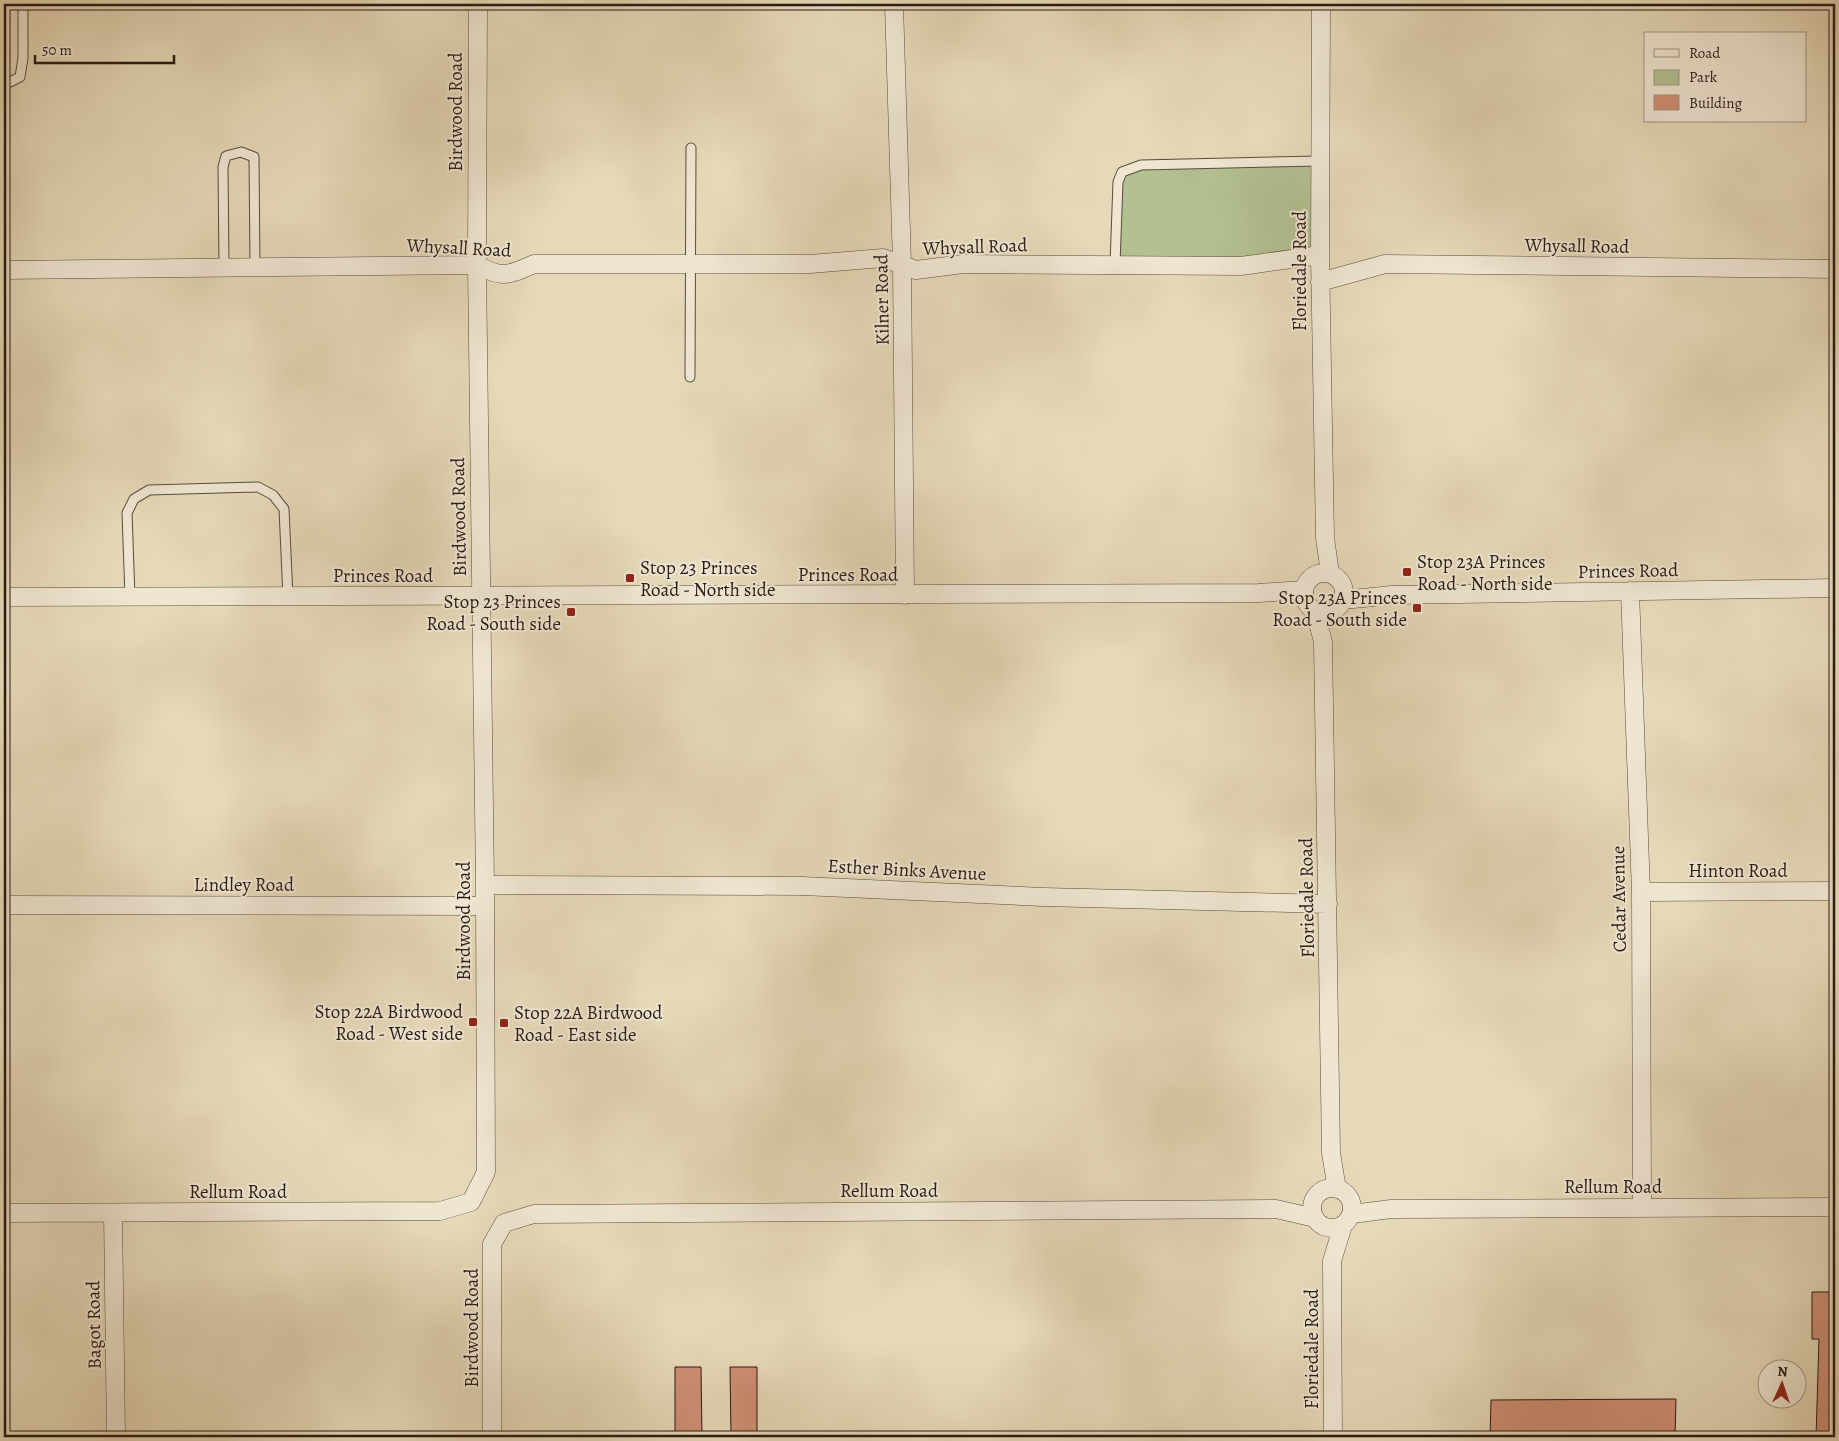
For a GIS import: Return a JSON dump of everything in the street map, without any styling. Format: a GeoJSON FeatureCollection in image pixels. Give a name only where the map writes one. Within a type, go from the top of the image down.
{"type":"FeatureCollection","features":[{"type":"Feature","properties":{"kind":"street","name":"Kilner Road"},"geometry":{"type":"LineString","coordinates":[[894,4],[902,264],[905,595]]}},
{"type":"Feature","properties":{"kind":"street","name":"Floriedale Road"},"geometry":{"type":"LineString","coordinates":[[1321,4],[1320,282],[1324,538],[1309,595],[1323,642],[1331,1153],[1336,1202],[1332,1261],[1333,1437]]}},
{"type":"Feature","properties":{"kind":"street","name":"Birdwood Road"},"geometry":{"type":"LineString","coordinates":[[471,1202],[486,1172],[476,5]]}},
{"type":"Feature","properties":{"kind":"street","name":"Whysall Road"},"geometry":{"type":"LineString","coordinates":[[4,270],[477,265],[494,274],[510,274],[534,264],[810,264],[883,258],[916,270],[963,264],[1241,266],[1320,255]]}},
{"type":"Feature","properties":{"kind":"street","name":"Whysall Road"},"geometry":{"type":"LineString","coordinates":[[1320,282],[1385,264],[1835,269]]}},
{"type":"Feature","properties":{"kind":"street","name":"Floriedale Road"},"geometry":{"type":"LineString","coordinates":[[1324,538],[1336,578]]}},
{"type":"Feature","properties":{"kind":"street"},"geometry":{"type":"LineString","coordinates":[[1319,573],[1336,578],[1344,590],[1339,605],[1328,612],[1309,595],[1319,573]]}},
{"type":"Feature","properties":{"kind":"street","name":"Princes Road"},"geometry":{"type":"LineString","coordinates":[[1336,578],[1392,595]]}},
{"type":"Feature","properties":{"kind":"street","name":"Princes Road"},"geometry":{"type":"LineString","coordinates":[[1339,605],[1392,595],[1835,588]]}},
{"type":"Feature","properties":{"kind":"street","name":"Cedar Avenue"},"geometry":{"type":"LineString","coordinates":[[1630,591],[1641,892],[1642,1207]]}},
{"type":"Feature","properties":{"kind":"street","name":"Princes Road"},"geometry":{"type":"LineString","coordinates":[[4,597],[1259,593],[1309,595]]}},
{"type":"Feature","properties":{"kind":"street","name":"Floriedale Road"},"geometry":{"type":"LineString","coordinates":[[1323,642],[1339,605]]}},
{"type":"Feature","properties":{"kind":"street","name":"Esther Binks Avenue"},"geometry":{"type":"LineString","coordinates":[[484,885],[802,886],[1044,897],[1328,904]]}},
{"type":"Feature","properties":{"kind":"street","name":"Hinton Road"},"geometry":{"type":"LineString","coordinates":[[1641,892],[1835,891]]}},
{"type":"Feature","properties":{"kind":"street","name":"Lindley Road"},"geometry":{"type":"LineString","coordinates":[[4,905],[484,906]]}},
{"type":"Feature","properties":{"kind":"street","name":"Rellum Road"},"geometry":{"type":"LineString","coordinates":[[4,1213],[440,1211],[471,1202]]}},
{"type":"Feature","properties":{"kind":"street","name":"Floriedale Road"},"geometry":{"type":"LineString","coordinates":[[1332,1261],[1312,1211],[1336,1202]]}},
{"type":"Feature","properties":{"kind":"street","name":"Rellum Road"},"geometry":{"type":"LineString","coordinates":[[504,1222],[534,1214],[1276,1209],[1336,1202],[1391,1209],[1835,1207]]}},
{"type":"Feature","properties":{"kind":"street","name":"Rellum Road"},"geometry":{"type":"LineString","coordinates":[[1276,1209],[1317,1221],[1327,1228],[1335,1228],[1336,1202]]}},
{"type":"Feature","properties":{"kind":"street","name":"Bagot Road"},"geometry":{"type":"LineString","coordinates":[[113,1212],[116,1437]]}},
{"type":"Feature","properties":{"kind":"street","name":"Birdwood Road"},"geometry":{"type":"LineString","coordinates":[[492,1437],[492,1244],[504,1222]]}},
{"type":"Feature","properties":{"kind":"lane"},"geometry":{"type":"LineString","coordinates":[[4,80],[10,82],[20,77],[22,67],[23,4]]}},
{"type":"Feature","properties":{"kind":"lane"},"geometry":{"type":"LineString","coordinates":[[690,377],[691,148]]}},
{"type":"Feature","properties":{"kind":"lane"},"geometry":{"type":"LineString","coordinates":[[224,267],[223,167],[226,156],[240,152],[254,157],[255,266]]}},
{"type":"Feature","properties":{"kind":"lane"},"geometry":{"type":"LineString","coordinates":[[1115,264],[1118,182],[1122,172],[1141,165],[1320,160]]}},
{"type":"Feature","properties":{"kind":"lane"},"geometry":{"type":"LineString","coordinates":[[130,597],[127,513],[134,499],[149,490],[258,487],[273,495],[284,509],[288,597]]}},
{"type":"Feature","properties":{"kind":"green space"},"geometry":{"type":"Polygon","coordinates":[[[1320,161],[1320,255],[1115,264],[1122,172],[1141,165],[1320,161]]]}},
{"type":"Feature","properties":{"kind":"building"},"geometry":{"type":"Polygon","coordinates":[[[1812,1292],[1835,1292],[1835,1437],[1816,1437],[1819,1339],[1812,1339],[1812,1292]]]}},
{"type":"Feature","properties":{"kind":"building"},"geometry":{"type":"Polygon","coordinates":[[[675,1367],[701,1367],[702,1437],[675,1437],[675,1367]]]}},
{"type":"Feature","properties":{"kind":"building"},"geometry":{"type":"Polygon","coordinates":[[[730,1367],[757,1367],[757,1437],[731,1437],[730,1367]]]}},
{"type":"Feature","properties":{"kind":"building"},"geometry":{"type":"Polygon","coordinates":[[[1676,1399],[1675,1437],[1490,1437],[1491,1400],[1676,1399]]]}},
{"type":"Feature","properties":{"kind":"place","name":"Stop 23A Princes Road - North side"},"geometry":{"type":"Point","coordinates":[1407,572]}},
{"type":"Feature","properties":{"kind":"place","name":"Stop 23 Princes Road - North side"},"geometry":{"type":"Point","coordinates":[630,578]}},
{"type":"Feature","properties":{"kind":"place","name":"Stop 23A Princes Road - South side"},"geometry":{"type":"Point","coordinates":[1417,608]}},
{"type":"Feature","properties":{"kind":"place","name":"Stop 23 Princes Road - South side"},"geometry":{"type":"Point","coordinates":[571,612]}},
{"type":"Feature","properties":{"kind":"place","name":"Stop 22A Birdwood Road - West side"},"geometry":{"type":"Point","coordinates":[473,1022]}},
{"type":"Feature","properties":{"kind":"place","name":"Stop 22A Birdwood Road - East side"},"geometry":{"type":"Point","coordinates":[504,1023]}}]}
